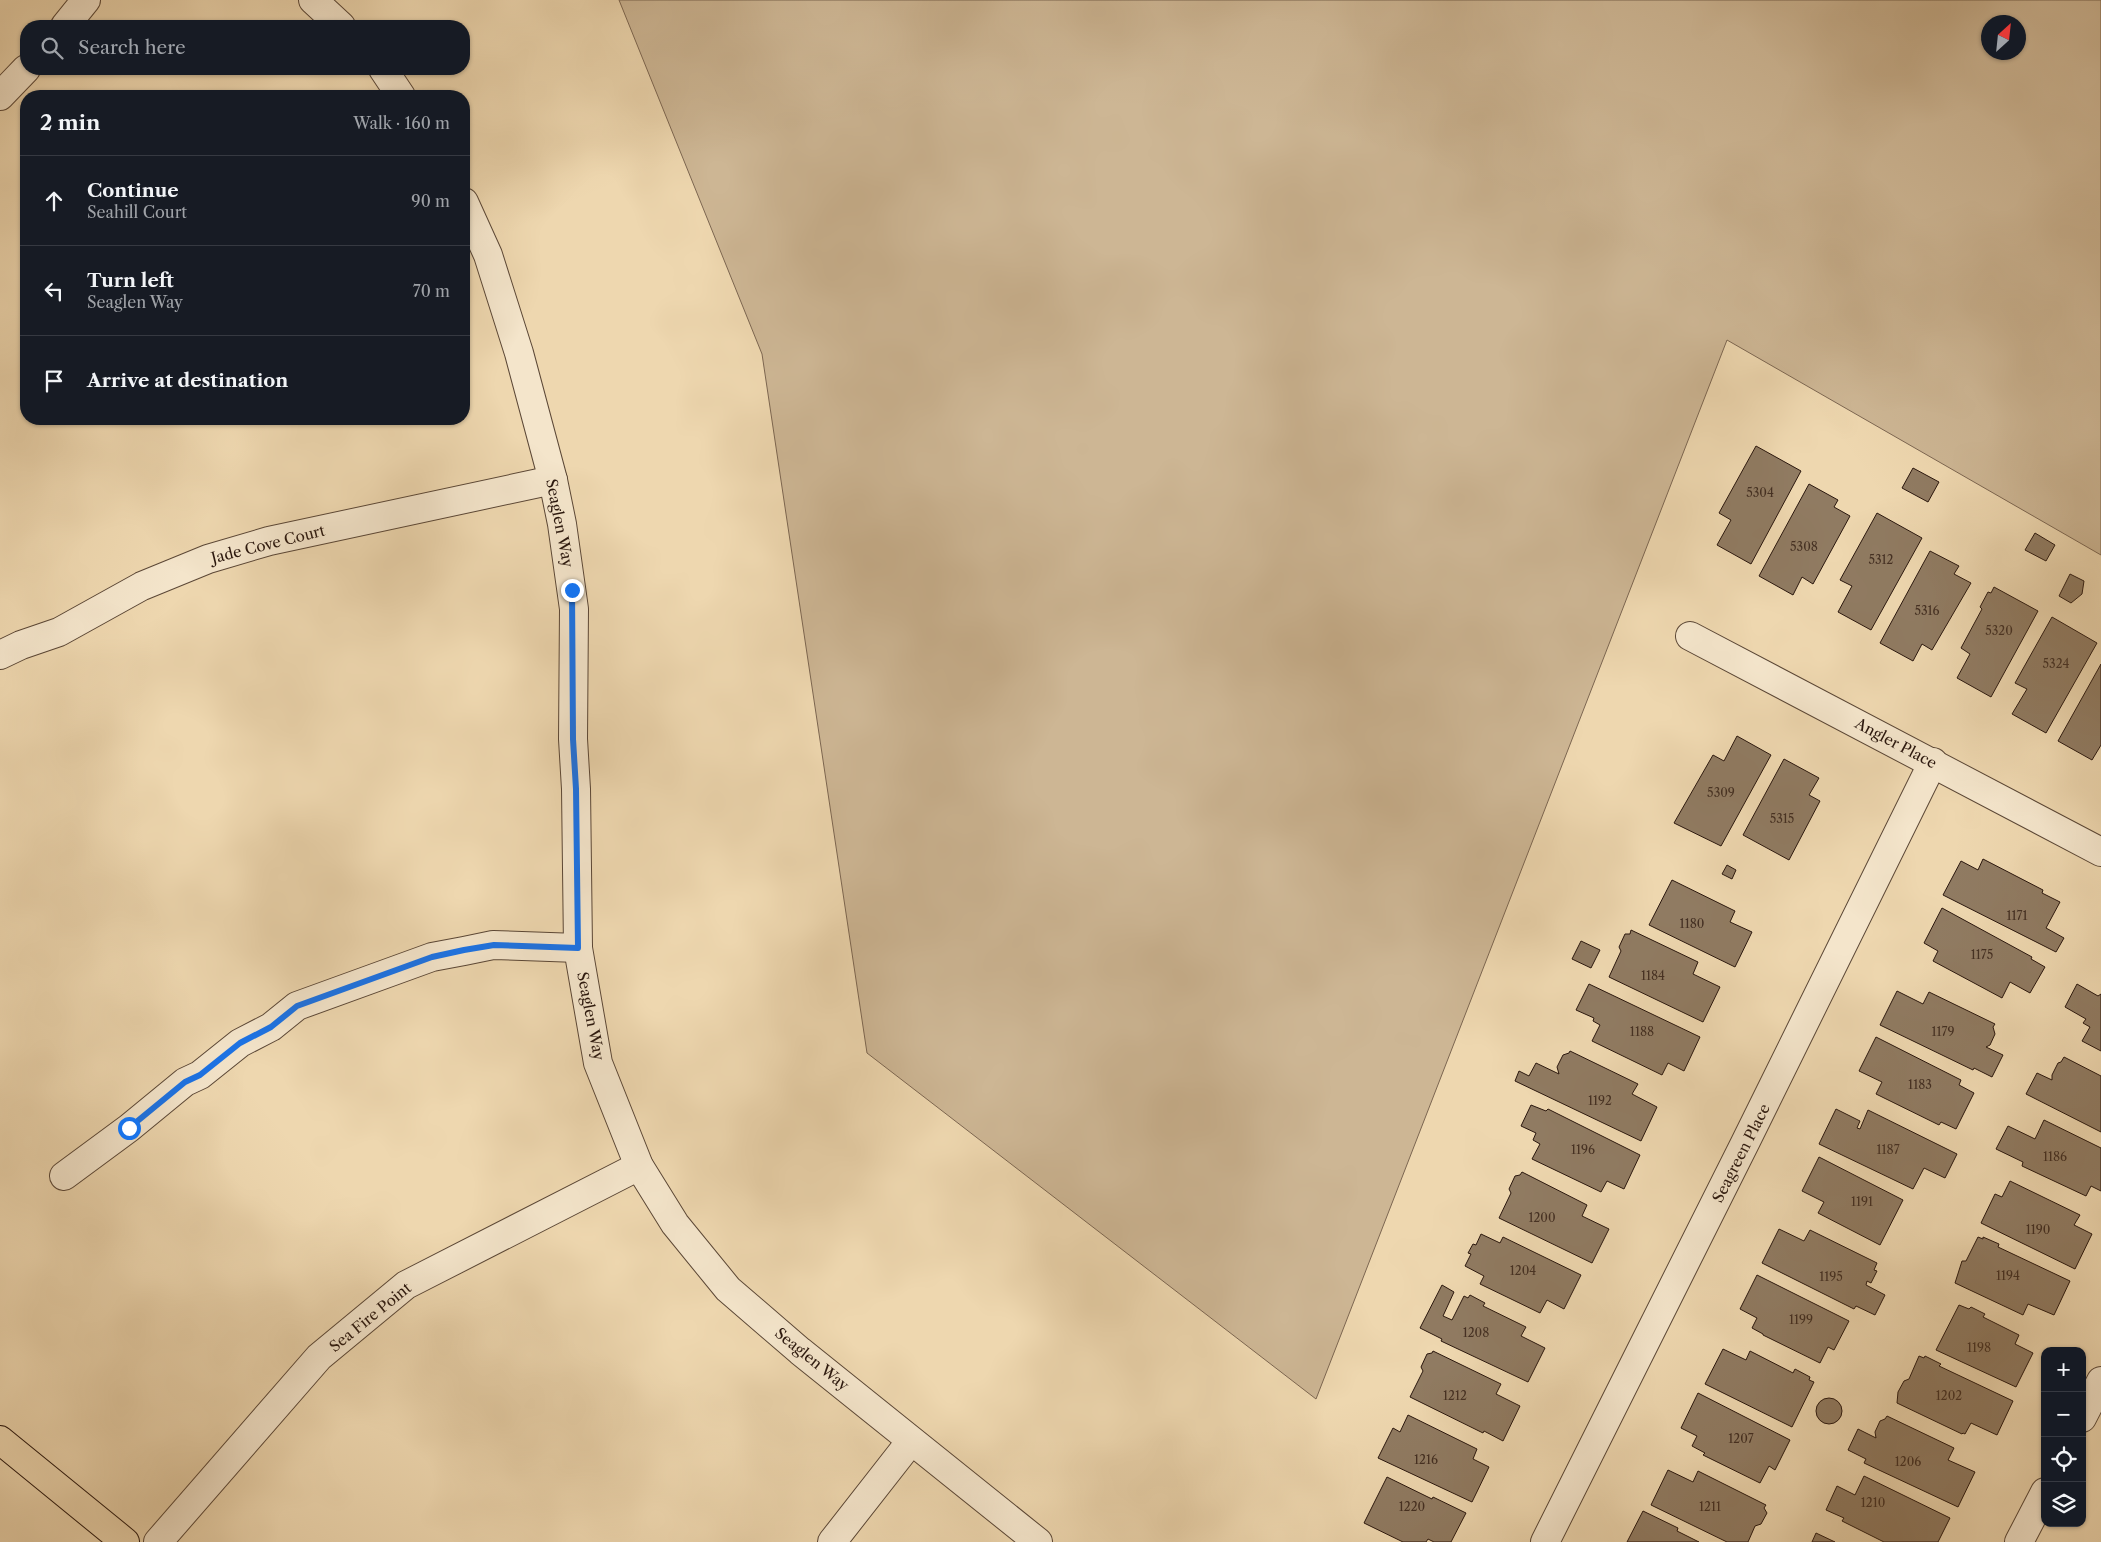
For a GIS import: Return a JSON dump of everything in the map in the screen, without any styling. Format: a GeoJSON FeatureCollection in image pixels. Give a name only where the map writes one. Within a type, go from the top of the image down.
{"type":"FeatureCollection","features":[{"type":"Feature","properties":{"kind":"main road"},"geometry":{"type":"LineString","coordinates":[[0,1440],[126,1542]]}},
{"type":"Feature","properties":{"kind":"street"},"geometry":{"type":"LineString","coordinates":[[71,20],[86,0]]}},
{"type":"Feature","properties":{"kind":"street"},"geometry":{"type":"LineString","coordinates":[[312,0],[334,20]]}},
{"type":"Feature","properties":{"kind":"street"},"geometry":{"type":"LineString","coordinates":[[0,96],[20,75]]}},
{"type":"Feature","properties":{"kind":"street"},"geometry":{"type":"LineString","coordinates":[[387,75],[397,90]]}},
{"type":"Feature","properties":{"kind":"street","name":"Seaglen Way"},"geometry":{"type":"LineString","coordinates":[[470,215],[488,255],[519,352],[553,480],[562,524],[574,609],[573,739],[576,798],[578,948],[598,1063],[640,1166],[675,1224],[728,1289],[800,1351],[1038,1542]]}},
{"type":"Feature","properties":{"kind":"street","name":"Jade Cove Court"},"geometry":{"type":"LineString","coordinates":[[0,655],[20,645],[59,632],[142,586],[208,559],[269,541],[553,480]]}},
{"type":"Feature","properties":{"kind":"street","name":"Angler Place"},"geometry":{"type":"LineString","coordinates":[[1690,636],[1933,762],[2101,852]]}},
{"type":"Feature","properties":{"kind":"street","name":"Seagreen Place"},"geometry":{"type":"LineString","coordinates":[[1545,1542],[1749,1136],[1933,762]]}},
{"type":"Feature","properties":{"kind":"street"},"geometry":{"type":"LineString","coordinates":[[64,1176],[139,1121],[185,1082],[200,1075],[240,1043],[271,1027],[297,1006],[432,957],[464,950],[494,945],[578,948]]}},
{"type":"Feature","properties":{"kind":"street","name":"Sea Fire Point"},"geometry":{"type":"LineString","coordinates":[[158,1542],[319,1357],[406,1285],[640,1166]]}},
{"type":"Feature","properties":{"kind":"street"},"geometry":{"type":"LineString","coordinates":[[2086,1410],[2101,1381]]}},
{"type":"Feature","properties":{"kind":"street"},"geometry":{"type":"LineString","coordinates":[[832,1542],[911,1441]]}},
{"type":"Feature","properties":{"kind":"street"},"geometry":{"type":"LineString","coordinates":[[2019,1542],[2041,1500]]}},
{"type":"Feature","properties":{"kind":"shaded area"},"geometry":{"type":"Polygon","coordinates":[[[619,0],[2101,0],[2101,555],[1727,340],[1316,1399],[867,1053],[762,354],[619,0]]]}},
{"type":"Feature","properties":{"kind":"building"},"geometry":{"type":"Polygon","coordinates":[[[1756,446],[1801,471],[1751,564],[1717,545],[1731,520],[1719,513],[1756,446]]]}},
{"type":"Feature","properties":{"kind":"building"},"geometry":{"type":"Polygon","coordinates":[[[1913,468],[1939,482],[1928,502],[1902,488],[1913,468]]]}},
{"type":"Feature","properties":{"kind":"building"},"geometry":{"type":"Polygon","coordinates":[[[1809,484],[1838,500],[1834,507],[1850,516],[1813,584],[1802,577],[1793,595],[1759,576],[1809,484]]]}},
{"type":"Feature","properties":{"kind":"building"},"geometry":{"type":"Polygon","coordinates":[[[1877,513],[1922,538],[1871,630],[1838,612],[1852,586],[1840,580],[1877,513]]]}},
{"type":"Feature","properties":{"kind":"building"},"geometry":{"type":"Polygon","coordinates":[[[2035,533],[2055,545],[2046,561],[2025,550],[2035,533]]]}},
{"type":"Feature","properties":{"kind":"building"},"geometry":{"type":"Polygon","coordinates":[[[1930,551],[1959,566],[1954,574],[1971,583],[1932,650],[1922,644],[1913,661],[1880,643],[1930,551]]]}},
{"type":"Feature","properties":{"kind":"building"},"geometry":{"type":"Polygon","coordinates":[[[2070,574],[2084,581],[2082,594],[2071,603],[2059,596],[2070,574]]]}},
{"type":"Feature","properties":{"kind":"building"},"geometry":{"type":"Polygon","coordinates":[[[1994,587],[2038,611],[1991,697],[1957,678],[1970,654],[1961,648],[1982,609],[1980,607],[1988,592],[1991,593],[1994,587]]]}},
{"type":"Feature","properties":{"kind":"building"},"geometry":{"type":"Polygon","coordinates":[[[2052,617],[2097,643],[2046,733],[2012,714],[2027,689],[2015,683],[2052,617]]]}},
{"type":"Feature","properties":{"kind":"building"},"geometry":{"type":"Polygon","coordinates":[[[2101,664],[2101,745],[2092,760],[2058,741],[2101,664]]]}},
{"type":"Feature","properties":{"kind":"building"},"geometry":{"type":"Polygon","coordinates":[[[1737,736],[1771,755],[1721,846],[1674,823],[1713,755],[1724,761],[1737,736]]]}},
{"type":"Feature","properties":{"kind":"building"},"geometry":{"type":"Polygon","coordinates":[[[1784,759],[1819,778],[1809,795],[1820,801],[1789,860],[1743,835],[1784,759]]]}},
{"type":"Feature","properties":{"kind":"building"},"geometry":{"type":"Polygon","coordinates":[[[1983,859],[2043,890],[2042,893],[2060,902],[2046,928],[2064,938],[2056,952],[1943,895],[1961,861],[1978,870],[1983,859]]]}},
{"type":"Feature","properties":{"kind":"building"},"geometry":{"type":"Polygon","coordinates":[[[1727,865],[1736,870],[1732,879],[1722,874],[1727,865]]]}},
{"type":"Feature","properties":{"kind":"building"},"geometry":{"type":"Polygon","coordinates":[[[1672,880],[1735,911],[1730,922],[1752,932],[1735,967],[1649,925],[1672,880]]]}},
{"type":"Feature","properties":{"kind":"building"},"geometry":{"type":"Polygon","coordinates":[[[1942,908],[2032,957],[2031,959],[2045,967],[2030,993],[2010,982],[2002,998],[1933,961],[1938,951],[1924,943],[1942,908]]]}},
{"type":"Feature","properties":{"kind":"building"},"geometry":{"type":"Polygon","coordinates":[[[1631,930],[1698,962],[1693,974],[1720,987],[1703,1022],[1609,977],[1621,951],[1619,947],[1625,934],[1630,934],[1631,930]]]}},
{"type":"Feature","properties":{"kind":"building"},"geometry":{"type":"Polygon","coordinates":[[[1581,941],[1600,950],[1591,968],[1572,959],[1581,941]]]}},
{"type":"Feature","properties":{"kind":"building"},"geometry":{"type":"Polygon","coordinates":[[[1589,984],[1700,1037],[1684,1071],[1668,1063],[1662,1075],[1592,1041],[1600,1025],[1593,1021],[1594,1018],[1576,1010],[1589,984]]]}},
{"type":"Feature","properties":{"kind":"building"},"geometry":{"type":"Polygon","coordinates":[[[2077,984],[2098,996],[2101,994],[2101,1051],[2082,1041],[2090,1027],[2083,1023],[2086,1019],[2065,1007],[2077,984]]]}},
{"type":"Feature","properties":{"kind":"building"},"geometry":{"type":"Polygon","coordinates":[[[1897,991],[1923,1004],[1929,992],[1995,1024],[1993,1027],[1995,1034],[1990,1045],[1986,1047],[2003,1055],[1992,1077],[1974,1068],[1973,1070],[1880,1025],[1897,991]]]}},
{"type":"Feature","properties":{"kind":"building"},"geometry":{"type":"Polygon","coordinates":[[[1876,1037],[1961,1080],[1959,1085],[1974,1093],[1956,1129],[1941,1122],[1939,1125],[1876,1094],[1882,1082],[1859,1071],[1876,1037]]]}},
{"type":"Feature","properties":{"kind":"building"},"geometry":{"type":"Polygon","coordinates":[[[1570,1051],[1638,1084],[1632,1094],[1657,1107],[1641,1141],[1515,1081],[1519,1071],[1529,1076],[1536,1063],[1559,1074],[1557,1067],[1563,1055],[1570,1051]]]}},
{"type":"Feature","properties":{"kind":"building"},"geometry":{"type":"Polygon","coordinates":[[[2064,1057],[2101,1076],[2101,1132],[2026,1094],[2037,1073],[2052,1080],[2052,1075],[2058,1063],[2064,1057]]]}},
{"type":"Feature","properties":{"kind":"building"},"geometry":{"type":"Polygon","coordinates":[[[1531,1105],[1546,1111],[1548,1109],[1640,1155],[1624,1189],[1607,1181],[1601,1192],[1532,1159],[1540,1144],[1533,1140],[1536,1133],[1521,1126],[1531,1105]]]}},
{"type":"Feature","properties":{"kind":"building"},"geometry":{"type":"Polygon","coordinates":[[[1836,1109],[1860,1121],[1857,1128],[1860,1129],[1868,1110],[1957,1154],[1945,1178],[1924,1168],[1913,1189],[1819,1144],[1836,1109]]]}},
{"type":"Feature","properties":{"kind":"building"},"geometry":{"type":"Polygon","coordinates":[[[2044,1120],[2101,1148],[2101,1191],[2091,1186],[2086,1196],[2022,1166],[2023,1162],[1996,1149],[2008,1126],[2035,1139],[2044,1120]]]}},
{"type":"Feature","properties":{"kind":"building"},"geometry":{"type":"Polygon","coordinates":[[[1819,1157],[1903,1200],[1880,1245],[1818,1213],[1824,1202],[1802,1191],[1819,1157]]]}},
{"type":"Feature","properties":{"kind":"building"},"geometry":{"type":"Polygon","coordinates":[[[1522,1172],[1587,1205],[1582,1216],[1609,1229],[1592,1263],[1499,1218],[1511,1193],[1509,1189],[1515,1176],[1520,1175],[1522,1172]]]}},
{"type":"Feature","properties":{"kind":"building"},"geometry":{"type":"Polygon","coordinates":[[[2010,1181],[2080,1215],[2074,1225],[2092,1234],[2075,1269],[1981,1223],[1995,1194],[2002,1197],[2010,1181]]]}},
{"type":"Feature","properties":{"kind":"building"},"geometry":{"type":"Polygon","coordinates":[[[1779,1229],[1804,1241],[1810,1230],[1877,1263],[1874,1270],[1877,1271],[1871,1283],[1867,1281],[1866,1285],[1885,1295],[1875,1315],[1856,1306],[1854,1309],[1762,1263],[1779,1229]]]}},
{"type":"Feature","properties":{"kind":"building"},"geometry":{"type":"Polygon","coordinates":[[[1481,1234],[1500,1243],[1503,1237],[1581,1275],[1564,1309],[1547,1300],[1540,1313],[1480,1284],[1484,1276],[1465,1266],[1471,1254],[1468,1253],[1473,1244],[1476,1245],[1481,1234]]]}},
{"type":"Feature","properties":{"kind":"building"},"geometry":{"type":"Polygon","coordinates":[[[1978,1237],[1983,1239],[1983,1237],[1999,1244],[1998,1247],[2070,1281],[2054,1315],[2028,1304],[2023,1315],[1955,1283],[1962,1261],[1966,1261],[1978,1237]]]}},
{"type":"Feature","properties":{"kind":"building"},"geometry":{"type":"Polygon","coordinates":[[[1757,1275],[1849,1321],[1834,1350],[1828,1347],[1820,1363],[1752,1328],[1757,1318],[1740,1309],[1757,1275]]]}},
{"type":"Feature","properties":{"kind":"building"},"geometry":{"type":"Polygon","coordinates":[[[1442,1285],[1454,1292],[1443,1316],[1452,1320],[1464,1296],[1468,1298],[1470,1295],[1485,1303],[1483,1306],[1526,1327],[1521,1336],[1545,1348],[1528,1382],[1441,1341],[1442,1339],[1420,1328],[1442,1285]]]}},
{"type":"Feature","properties":{"kind":"building"},"geometry":{"type":"Polygon","coordinates":[[[1959,1305],[1969,1309],[1971,1307],[1985,1314],[1983,1317],[2019,1335],[2015,1344],[2033,1353],[2016,1387],[1936,1350],[1959,1305]]]}},
{"type":"Feature","properties":{"kind":"building"},"geometry":{"type":"Polygon","coordinates":[[[1723,1349],[1746,1360],[1750,1351],[1793,1373],[1795,1369],[1810,1377],[1809,1380],[1814,1382],[1792,1427],[1705,1384],[1723,1349]]]}},
{"type":"Feature","properties":{"kind":"building"},"geometry":{"type":"Polygon","coordinates":[[[1433,1351],[1501,1384],[1496,1394],[1520,1406],[1503,1441],[1410,1397],[1423,1371],[1421,1367],[1427,1354],[1433,1351]]]}},
{"type":"Feature","properties":{"kind":"building"},"geometry":{"type":"Polygon","coordinates":[[[1919,1356],[1924,1358],[1925,1356],[1941,1364],[1939,1366],[2013,1401],[1997,1435],[1971,1423],[1965,1434],[1962,1434],[1897,1403],[1898,1392],[1904,1381],[1909,1379],[1919,1356]]]}},
{"type":"Feature","properties":{"kind":"building"},"geometry":{"type":"Polygon","coordinates":[[[1698,1393],[1790,1440],[1775,1470],[1769,1466],[1760,1483],[1703,1455],[1705,1453],[1692,1446],[1697,1436],[1681,1428],[1698,1393]]]}},
{"type":"Feature","properties":{"kind":"building"},"geometry":{"type":"Polygon","coordinates":[[[1829,1398],[1838,1402],[1842,1411],[1838,1420],[1829,1424],[1820,1420],[1816,1411],[1820,1402],[1829,1398]]]}},
{"type":"Feature","properties":{"kind":"building"},"geometry":{"type":"Polygon","coordinates":[[[1408,1415],[1477,1449],[1473,1459],[1489,1467],[1472,1502],[1378,1458],[1393,1428],[1400,1432],[1408,1415]]]}},
{"type":"Feature","properties":{"kind":"building"},"geometry":{"type":"Polygon","coordinates":[[[1887,1416],[1954,1448],[1948,1460],[1975,1472],[1958,1507],[1864,1463],[1866,1459],[1848,1450],[1858,1429],[1876,1438],[1875,1432],[1880,1421],[1887,1416]]]}},
{"type":"Feature","properties":{"kind":"building"},"geometry":{"type":"Polygon","coordinates":[[[1668,1470],[1693,1482],[1698,1471],[1766,1505],[1764,1508],[1767,1513],[1761,1524],[1755,1526],[1748,1542],[1727,1542],[1651,1505],[1668,1470]]]}},
{"type":"Feature","properties":{"kind":"building"},"geometry":{"type":"Polygon","coordinates":[[[1864,1476],[1950,1518],[1938,1542],[1884,1542],[1842,1521],[1844,1518],[1826,1510],[1837,1486],[1855,1495],[1864,1476]]]}},
{"type":"Feature","properties":{"kind":"building"},"geometry":{"type":"Polygon","coordinates":[[[1387,1477],[1466,1513],[1451,1542],[1434,1542],[1428,1539],[1426,1542],[1403,1542],[1364,1523],[1387,1477]]]}},
{"type":"Feature","properties":{"kind":"building"},"geometry":{"type":"Polygon","coordinates":[[[1643,1511],[1678,1528],[1677,1531],[1699,1542],[1627,1542],[1643,1511]]]}},
{"type":"Feature","properties":{"kind":"building"},"geometry":{"type":"Polygon","coordinates":[[[1816,1533],[1835,1542],[1812,1542],[1816,1533]]]}},
{"type":"Feature","properties":{"kind":"route"},"geometry":{"type":"LineString","coordinates":[[129,1128],[185,1082],[200,1075],[240,1043],[271,1027],[297,1006],[432,957],[464,950],[494,945],[578,948],[578,860],[572,667],[574,609],[572,590]]}}]}
